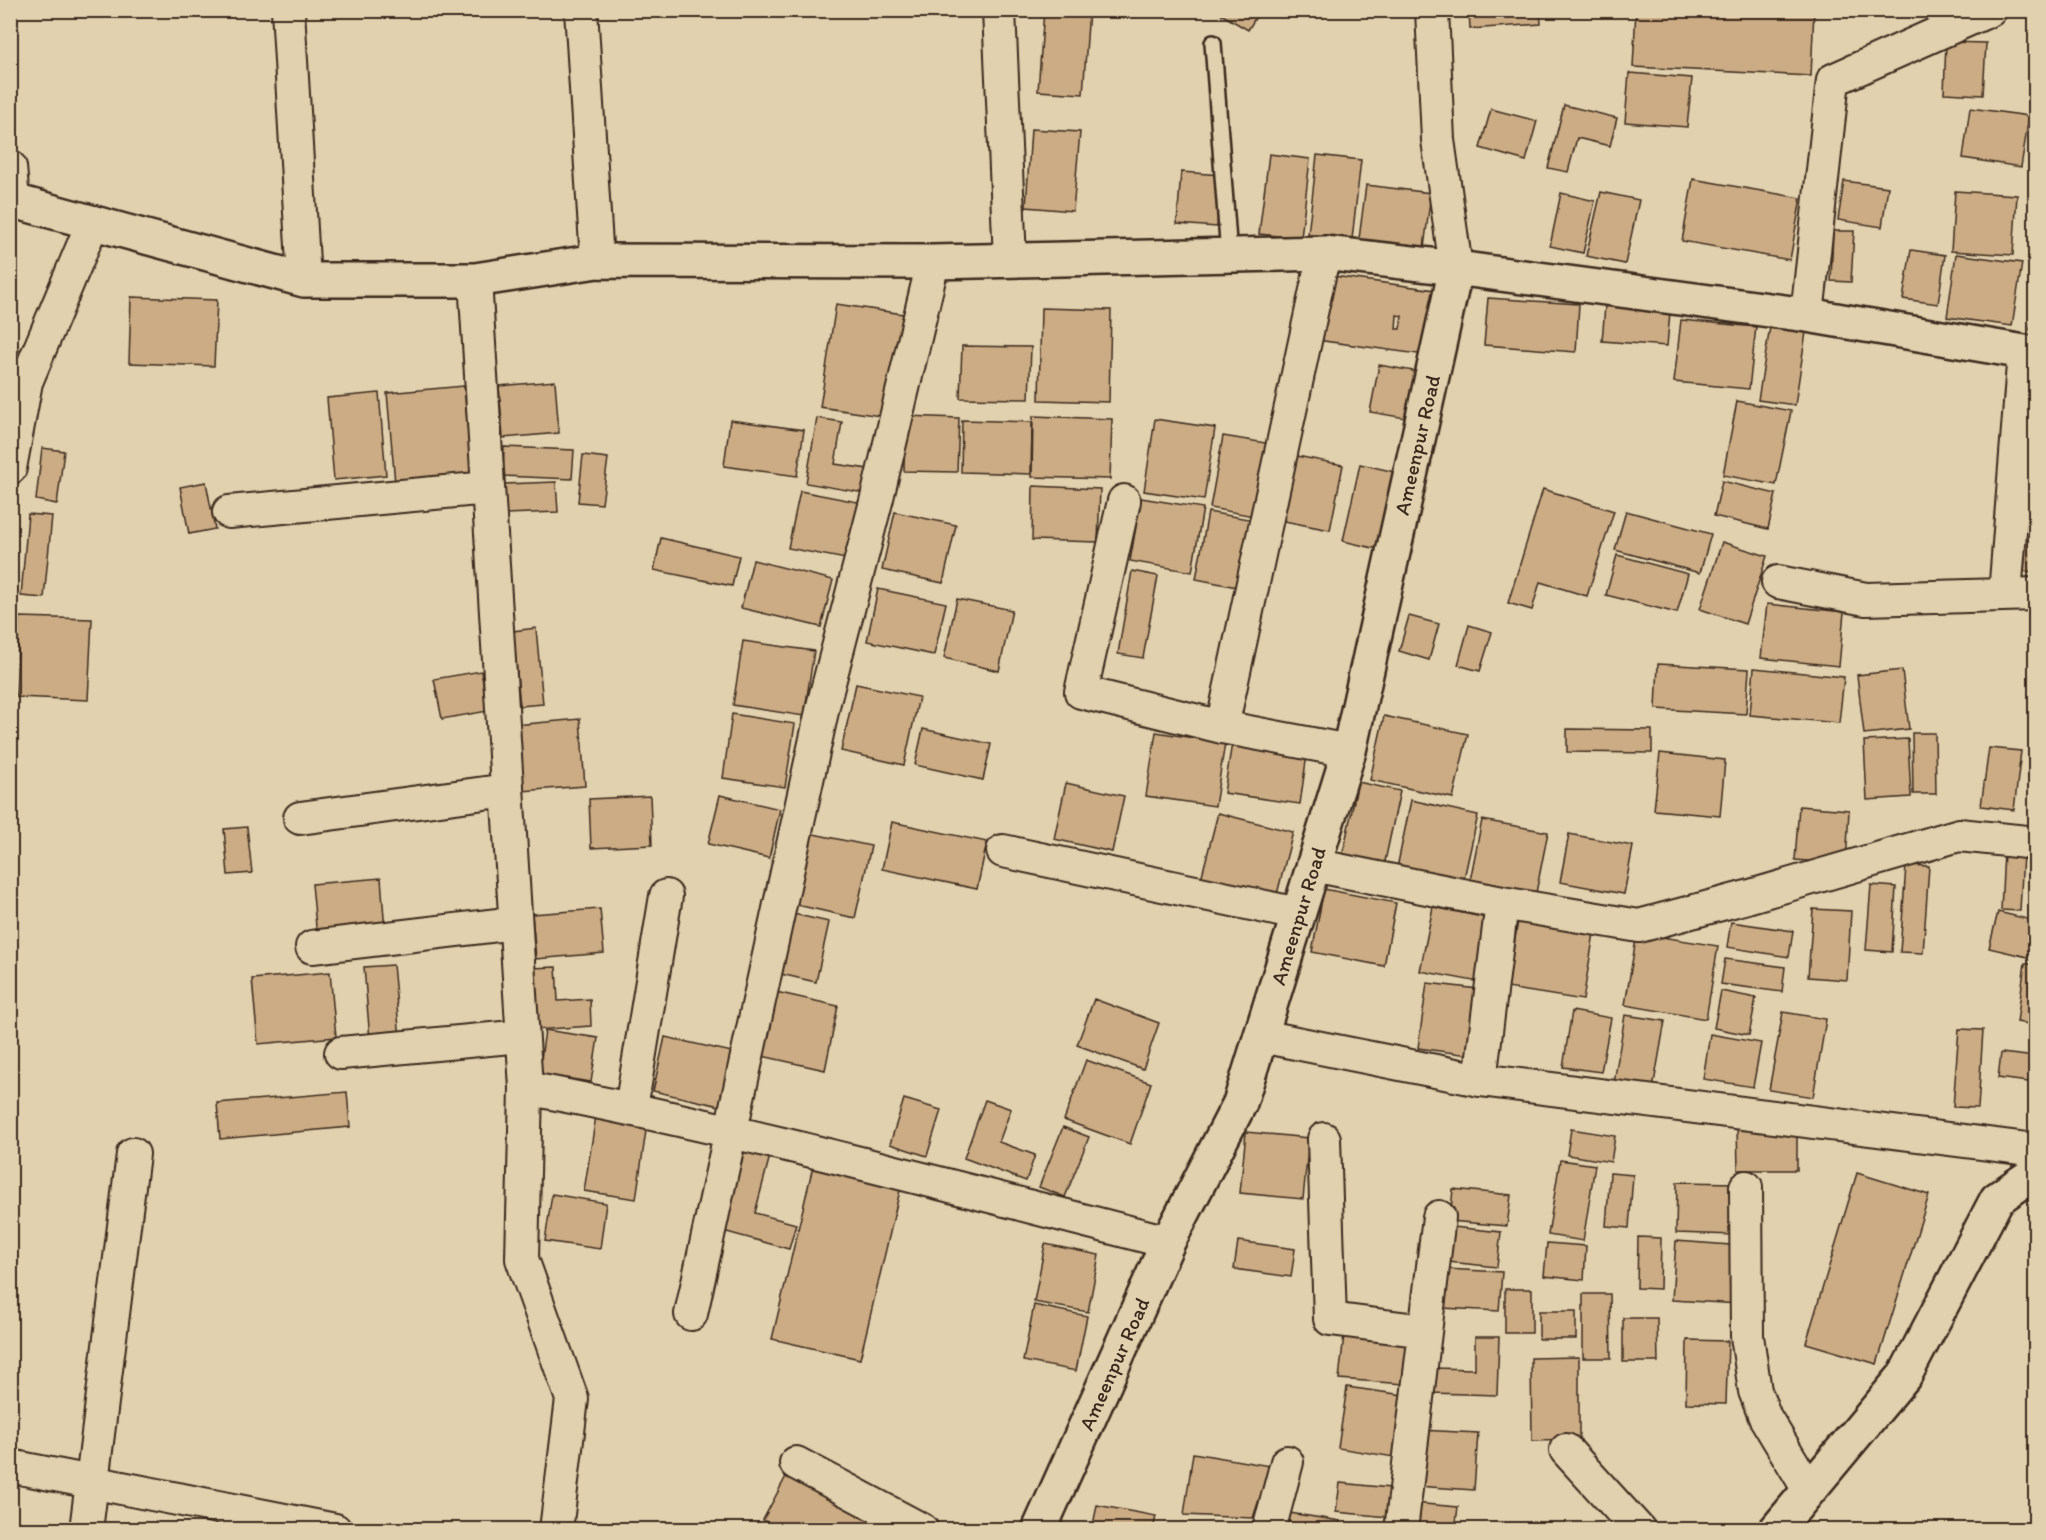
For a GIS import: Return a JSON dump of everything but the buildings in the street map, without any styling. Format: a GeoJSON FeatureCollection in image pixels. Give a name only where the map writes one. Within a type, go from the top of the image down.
{"type":"FeatureCollection","features":[{"type":"Feature","properties":{"kind":"street"},"geometry":{"type":"LineString","coordinates":[[288,10],[304,280]]}},
{"type":"Feature","properties":{"kind":"street"},"geometry":{"type":"LineString","coordinates":[[581,10],[597,261]]}},
{"type":"Feature","properties":{"kind":"street"},"geometry":{"type":"LineString","coordinates":[[999,10],[1010,260]]}},
{"type":"Feature","properties":{"kind":"street"},"geometry":{"type":"LineString","coordinates":[[1432,10],[1438,140],[1456,268]]}},
{"type":"Feature","properties":{"kind":"street"},"geometry":{"type":"LineString","coordinates":[[1808,315],[1833,80],[1990,10]]}},
{"type":"Feature","properties":{"kind":"street"},"geometry":{"type":"LineString","coordinates":[[10,167],[12,200],[304,280],[475,280],[597,261],[933,262],[1324,253],[1456,268],[1808,315],[2030,353],[2005,595]]}},
{"type":"Feature","properties":{"kind":"street"},"geometry":{"type":"LineString","coordinates":[[10,468],[26,382],[93,222]]}},
{"type":"Feature","properties":{"kind":"street"},"geometry":{"type":"LineString","coordinates":[[1222,727],[1324,253]]}},
{"type":"Feature","properties":{"kind":"street"},"geometry":{"type":"LineString","coordinates":[[691,1314],[824,702],[877,498],[933,262]]}},
{"type":"Feature","properties":{"kind":"street","name":"Ameenpur Road"},"geometry":{"type":"LineString","coordinates":[[1040,1530],[1168,1242],[1240,1103],[1348,751],[1456,268]]}},
{"type":"Feature","properties":{"kind":"street"},"geometry":{"type":"LineString","coordinates":[[475,280],[526,1088],[522,1259],[572,1400],[556,1530]]}},
{"type":"Feature","properties":{"kind":"street"},"geometry":{"type":"LineString","coordinates":[[229,512],[488,488]]}},
{"type":"Feature","properties":{"kind":"street"},"geometry":{"type":"LineString","coordinates":[[1124,501],[1081,692],[1222,727],[1348,751]]}},
{"type":"Feature","properties":{"kind":"street"},"geometry":{"type":"LineString","coordinates":[[1778,582],[1866,599],[2036,594]]}},
{"type":"Feature","properties":{"kind":"street"},"geometry":{"type":"LineString","coordinates":[[300,818],[507,790]]}},
{"type":"Feature","properties":{"kind":"street"},"geometry":{"type":"LineString","coordinates":[[1313,865],[1502,903],[1638,926],[1747,897],[1959,835],[2036,843]]}},
{"type":"Feature","properties":{"kind":"street"},"geometry":{"type":"LineString","coordinates":[[1003,851],[1299,914]]}},
{"type":"Feature","properties":{"kind":"street"},"geometry":{"type":"LineString","coordinates":[[631,1108],[666,896]]}},
{"type":"Feature","properties":{"kind":"street"},"geometry":{"type":"LineString","coordinates":[[1480,1080],[1502,903]]}},
{"type":"Feature","properties":{"kind":"street"},"geometry":{"type":"LineString","coordinates":[[312,947],[515,923]]}},
{"type":"Feature","properties":{"kind":"street"},"geometry":{"type":"LineString","coordinates":[[341,1053],[522,1036]]}},
{"type":"Feature","properties":{"kind":"street"},"geometry":{"type":"LineString","coordinates":[[1261,1036],[1480,1080],[2036,1150]]}},
{"type":"Feature","properties":{"kind":"street"},"geometry":{"type":"LineString","coordinates":[[526,1088],[631,1108],[730,1131],[1168,1242]]}},
{"type":"Feature","properties":{"kind":"street"},"geometry":{"type":"LineString","coordinates":[[1324,1139],[1330,1319],[1425,1331]]}},
{"type":"Feature","properties":{"kind":"street"},"geometry":{"type":"LineString","coordinates":[[86,1530],[133,1154]]}},
{"type":"Feature","properties":{"kind":"street"},"geometry":{"type":"LineString","coordinates":[[1776,1530],[1905,1375],[1997,1199],[2036,1172]]}},
{"type":"Feature","properties":{"kind":"street"},"geometry":{"type":"LineString","coordinates":[[1746,1187],[1748,1336],[1755,1391],[1765,1417],[1809,1490]]}},
{"type":"Feature","properties":{"kind":"street"},"geometry":{"type":"LineString","coordinates":[[1401,1530],[1439,1217]]}},
{"type":"Feature","properties":{"kind":"street"},"geometry":{"type":"LineString","coordinates":[[1566,1450],[1639,1530]]}},
{"type":"Feature","properties":{"kind":"street"},"geometry":{"type":"LineString","coordinates":[[1269,1530],[1287,1462]]}},
{"type":"Feature","properties":{"kind":"street"},"geometry":{"type":"LineString","coordinates":[[796,1463],[922,1530]]}},
{"type":"Feature","properties":{"kind":"street"},"geometry":{"type":"LineString","coordinates":[[10,1466],[316,1528]]}},
{"type":"Feature","properties":{"kind":"lane"},"geometry":{"type":"LineString","coordinates":[[1213,43],[1229,255]]}}]}
